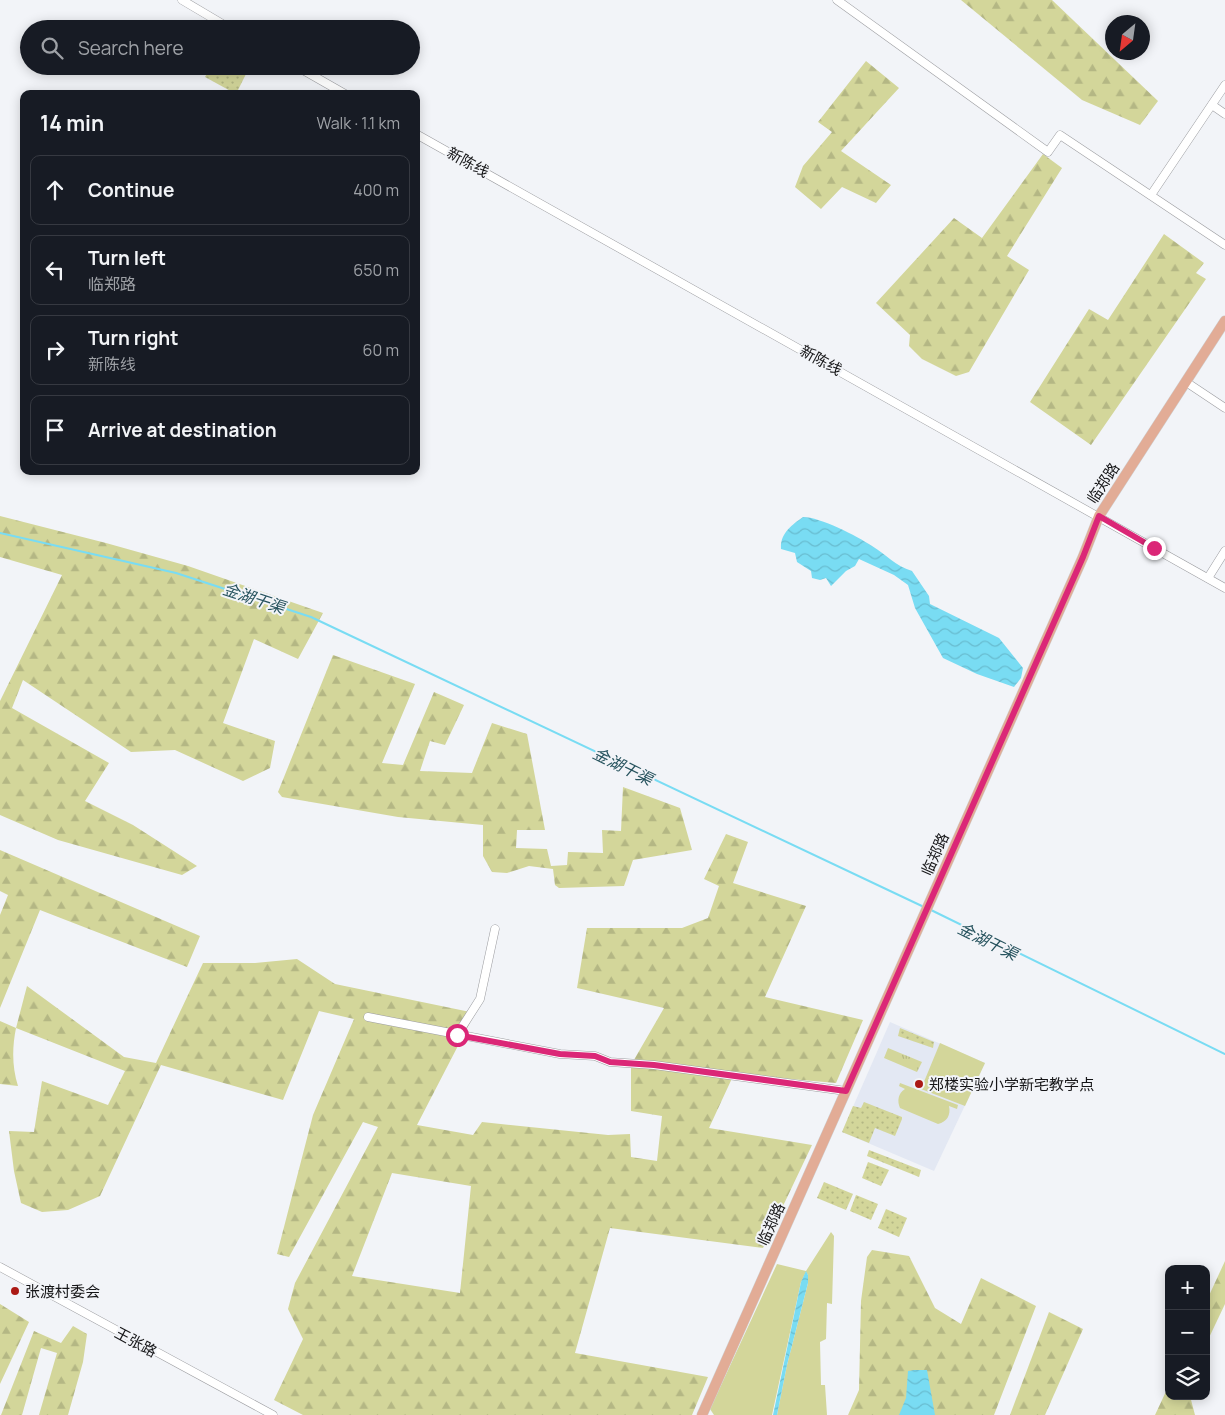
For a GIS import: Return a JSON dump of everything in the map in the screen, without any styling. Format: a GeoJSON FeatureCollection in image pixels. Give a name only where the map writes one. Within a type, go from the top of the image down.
{"type":"FeatureCollection","features":[{"type":"Feature","properties":{"kind":"main road","name":"临郑路"},"geometry":{"type":"LineString","coordinates":[[702,1415],[1083,557],[1099,516],[1225,321]]}},
{"type":"Feature","properties":{"kind":"street"},"geometry":{"type":"LineString","coordinates":[[182,0],[216,20]]}},
{"type":"Feature","properties":{"kind":"street"},"geometry":{"type":"LineString","coordinates":[[838,0],[1048,152],[1060,135],[1225,244]]}},
{"type":"Feature","properties":{"kind":"street"},"geometry":{"type":"LineString","coordinates":[[312,75],[338,90]]}},
{"type":"Feature","properties":{"kind":"street"},"geometry":{"type":"LineString","coordinates":[[1151,195],[1225,85]]}},
{"type":"Feature","properties":{"kind":"street"},"geometry":{"type":"LineString","coordinates":[[1212,105],[1225,114]]}},
{"type":"Feature","properties":{"kind":"street","name":"新陈线"},"geometry":{"type":"LineString","coordinates":[[420,136],[1225,588]]}},
{"type":"Feature","properties":{"kind":"street"},"geometry":{"type":"LineString","coordinates":[[1186,382],[1225,408]]}},
{"type":"Feature","properties":{"kind":"street"},"geometry":{"type":"LineString","coordinates":[[1208,578],[1225,551]]}},
{"type":"Feature","properties":{"kind":"street"},"geometry":{"type":"LineString","coordinates":[[457,1035],[480,999],[495,929]]}},
{"type":"Feature","properties":{"kind":"street"},"geometry":{"type":"LineString","coordinates":[[368,1017],[560,1054],[595,1056],[610,1062],[654,1065],[846,1091]]}},
{"type":"Feature","properties":{"kind":"street","name":"王张路"},"geometry":{"type":"LineString","coordinates":[[0,1267],[273,1415]]}},
{"type":"Feature","properties":{"kind":"shaded area","name":"郑楼实验小学新宅教学点"},"geometry":{"type":"Polygon","coordinates":[[[890,1022],[985,1063],[934,1171],[842,1132],[890,1022]]]}},
{"type":"Feature","properties":{"kind":"green space"},"geometry":{"type":"Polygon","coordinates":[[[961,0],[1052,0],[1105,50],[1105,60],[1115,60],[1158,101],[1140,125],[1082,100],[961,0]]]}},
{"type":"Feature","properties":{"kind":"green space"},"geometry":{"type":"Polygon","coordinates":[[[866,61],[899,88],[841,151],[891,185],[876,203],[842,187],[821,209],[795,187],[803,166],[832,132],[818,122],[866,61]]]}},
{"type":"Feature","properties":{"kind":"green space"},"geometry":{"type":"Polygon","coordinates":[[[206,75],[246,75],[238,90],[229,90],[205,77],[206,75]]]}},
{"type":"Feature","properties":{"kind":"green space"},"geometry":{"type":"Polygon","coordinates":[[[1043,154],[1062,168],[1007,256],[1029,270],[969,372],[956,376],[922,359],[909,346],[910,335],[876,303],[954,218],[982,238],[1043,154]]]}},
{"type":"Feature","properties":{"kind":"green space"},"geometry":{"type":"Polygon","coordinates":[[[1164,234],[1204,263],[1196,273],[1206,279],[1091,445],[1030,402],[1089,309],[1108,320],[1164,234]]]}},
{"type":"Feature","properties":{"kind":"green space"},"geometry":{"type":"Polygon","coordinates":[[[0,516],[188,566],[323,613],[298,659],[254,639],[223,723],[275,741],[270,768],[243,781],[175,750],[131,752],[23,680],[12,708],[109,763],[85,801],[133,825],[197,866],[182,875],[58,840],[0,815],[0,701],[62,575],[0,557],[0,516]]]}},
{"type":"Feature","properties":{"kind":"green space"},"geometry":{"type":"Polygon","coordinates":[[[333,655],[415,684],[382,763],[403,765],[434,692],[464,705],[445,745],[430,741],[420,771],[472,773],[492,723],[527,734],[545,830],[517,830],[516,848],[547,849],[551,866],[567,865],[568,852],[603,853],[602,830],[621,831],[623,787],[680,808],[692,850],[633,860],[624,886],[559,888],[555,885],[553,869],[529,866],[507,873],[492,872],[483,856],[483,825],[398,817],[282,797],[278,792],[333,655]]]}},
{"type":"Feature","properties":{"kind":"green space"},"geometry":{"type":"Polygon","coordinates":[[[726,834],[748,842],[733,883],[806,906],[765,997],[863,1020],[836,1083],[734,1074],[709,1128],[812,1145],[763,1248],[610,1228],[575,1353],[708,1377],[692,1415],[303,1415],[274,1400],[303,1339],[288,1309],[295,1283],[378,1127],[363,1122],[289,1257],[277,1254],[313,1115],[354,1019],[319,1011],[283,1100],[161,1065],[100,1196],[68,1210],[42,1212],[21,1203],[14,1171],[9,1131],[34,1132],[42,1081],[108,1105],[125,1071],[16,1028],[27,986],[124,1057],[156,1063],[203,963],[255,963],[297,959],[335,984],[475,1013],[417,1125],[473,1135],[482,1122],[608,1135],[630,1134],[631,1157],[657,1161],[662,1116],[631,1111],[631,1065],[664,1008],[577,988],[587,928],[682,928],[708,918],[719,886],[704,879],[726,834]],[[392,1173],[352,1276],[460,1293],[471,1186],[392,1173]]]}},
{"type":"Feature","properties":{"kind":"green space"},"geometry":{"type":"Polygon","coordinates":[[[0,850],[200,936],[187,967],[40,910],[0,1008],[0,915],[8,895],[0,891],[0,850]]]}},
{"type":"Feature","properties":{"kind":"green space"},"geometry":{"type":"Polygon","coordinates":[[[0,1021],[16,1028],[13,1057],[18,1086],[0,1084],[0,1021]]]}},
{"type":"Feature","properties":{"kind":"green space"},"geometry":{"type":"Polygon","coordinates":[[[900,1028],[934,1042],[933,1048],[898,1036],[900,1028]]]}},
{"type":"Feature","properties":{"kind":"green space"},"geometry":{"type":"Polygon","coordinates":[[[940,1043],[985,1063],[965,1106],[921,1089],[940,1043]]]}},
{"type":"Feature","properties":{"kind":"green space"},"geometry":{"type":"Polygon","coordinates":[[[888,1048],[922,1062],[917,1072],[884,1058],[888,1048]]]}},
{"type":"Feature","properties":{"kind":"green space"},"geometry":{"type":"Polygon","coordinates":[[[900,1083],[958,1105],[957,1109],[949,1106],[948,1118],[938,1124],[900,1108],[899,1097],[905,1089],[899,1086],[900,1083]]]}},
{"type":"Feature","properties":{"kind":"green space"},"geometry":{"type":"Polygon","coordinates":[[[864,1102],[902,1117],[895,1136],[875,1128],[869,1143],[842,1132],[853,1106],[861,1108],[864,1102]]]}},
{"type":"Feature","properties":{"kind":"green space"},"geometry":{"type":"Polygon","coordinates":[[[869,1150],[921,1170],[919,1177],[867,1156],[869,1150]]]}},
{"type":"Feature","properties":{"kind":"green space"},"geometry":{"type":"Polygon","coordinates":[[[868,1162],[889,1170],[881,1186],[862,1178],[868,1162]]]}},
{"type":"Feature","properties":{"kind":"green space"},"geometry":{"type":"Polygon","coordinates":[[[824,1182],[853,1194],[846,1210],[817,1198],[824,1182]]]}},
{"type":"Feature","properties":{"kind":"green space"},"geometry":{"type":"Polygon","coordinates":[[[856,1195],[878,1204],[871,1220],[850,1211],[856,1195]]]}},
{"type":"Feature","properties":{"kind":"green space"},"geometry":{"type":"Polygon","coordinates":[[[886,1209],[907,1218],[899,1237],[878,1228],[886,1209]]]}},
{"type":"Feature","properties":{"kind":"green space"},"geometry":{"type":"Polygon","coordinates":[[[831,1232],[834,1236],[832,1304],[827,1303],[826,1339],[820,1342],[821,1385],[825,1385],[827,1415],[777,1415],[787,1365],[808,1283],[806,1272],[801,1282],[772,1415],[714,1415],[710,1409],[777,1264],[806,1271],[831,1232]]]}},
{"type":"Feature","properties":{"kind":"green space"},"geometry":{"type":"Polygon","coordinates":[[[872,1250],[909,1256],[935,1308],[961,1324],[981,1278],[1036,1306],[994,1415],[848,1415],[859,1390],[861,1301],[867,1257],[872,1250]]]}},
{"type":"Feature","properties":{"kind":"green space"},"geometry":{"type":"Polygon","coordinates":[[[1225,1261],[1225,1304],[1210,1336],[1210,1310],[1210,1293],[1225,1261]]]}},
{"type":"Feature","properties":{"kind":"green space"},"geometry":{"type":"Polygon","coordinates":[[[0,1304],[29,1322],[0,1384],[0,1304]]]}},
{"type":"Feature","properties":{"kind":"green space"},"geometry":{"type":"Polygon","coordinates":[[[1049,1312],[1083,1329],[1045,1415],[1010,1415],[1049,1312]]]}},
{"type":"Feature","properties":{"kind":"green space"},"geometry":{"type":"Polygon","coordinates":[[[73,1326],[87,1334],[83,1362],[68,1415],[39,1415],[57,1353],[41,1348],[22,1415],[1,1415],[34,1331],[61,1343],[73,1326]]]}},
{"type":"Feature","properties":{"kind":"green space"},"geometry":{"type":"Polygon","coordinates":[[[1165,1394],[1165,1400],[1191,1400],[1195,1415],[1155,1415],[1165,1394]]]}},
{"type":"Feature","properties":{"kind":"water"},"geometry":{"type":"Polygon","coordinates":[[[803,517],[819,520],[848,532],[912,571],[929,596],[930,604],[999,638],[1023,668],[1021,678],[1014,687],[977,674],[943,658],[915,608],[908,585],[894,575],[859,559],[855,566],[846,571],[831,586],[826,578],[820,580],[812,578],[811,571],[797,562],[795,553],[781,549],[782,538],[791,526],[803,517]]]}},
{"type":"Feature","properties":{"kind":"water"},"geometry":{"type":"Polygon","coordinates":[[[806,1271],[808,1283],[787,1365],[777,1415],[773,1415],[801,1282],[806,1271]]]}},
{"type":"Feature","properties":{"kind":"water"},"geometry":{"type":"Polygon","coordinates":[[[927,1370],[935,1415],[899,1415],[906,1398],[908,1371],[927,1370]]]}},
{"type":"Feature","properties":{"kind":"waterway","name":"金湖干渠"},"geometry":{"type":"LineString","coordinates":[[0,533],[176,573],[311,617],[924,907]]}},
{"type":"Feature","properties":{"kind":"waterway","name":"金湖干渠"},"geometry":{"type":"LineString","coordinates":[[931,910],[1225,1054]]}},
{"type":"Feature","properties":{"kind":"place","name":"郑楼实验小学新宅教学点"},"geometry":{"type":"Point","coordinates":[919,1084]}},
{"type":"Feature","properties":{"kind":"place","name":"张渡村委会"},"geometry":{"type":"Point","coordinates":[15,1291]}},
{"type":"Feature","properties":{"kind":"route"},"geometry":{"type":"LineString","coordinates":[[457,1035],[560,1054],[595,1056],[610,1062],[654,1065],[846,1091],[1083,557],[1099,516],[1154,548]]}}]}
